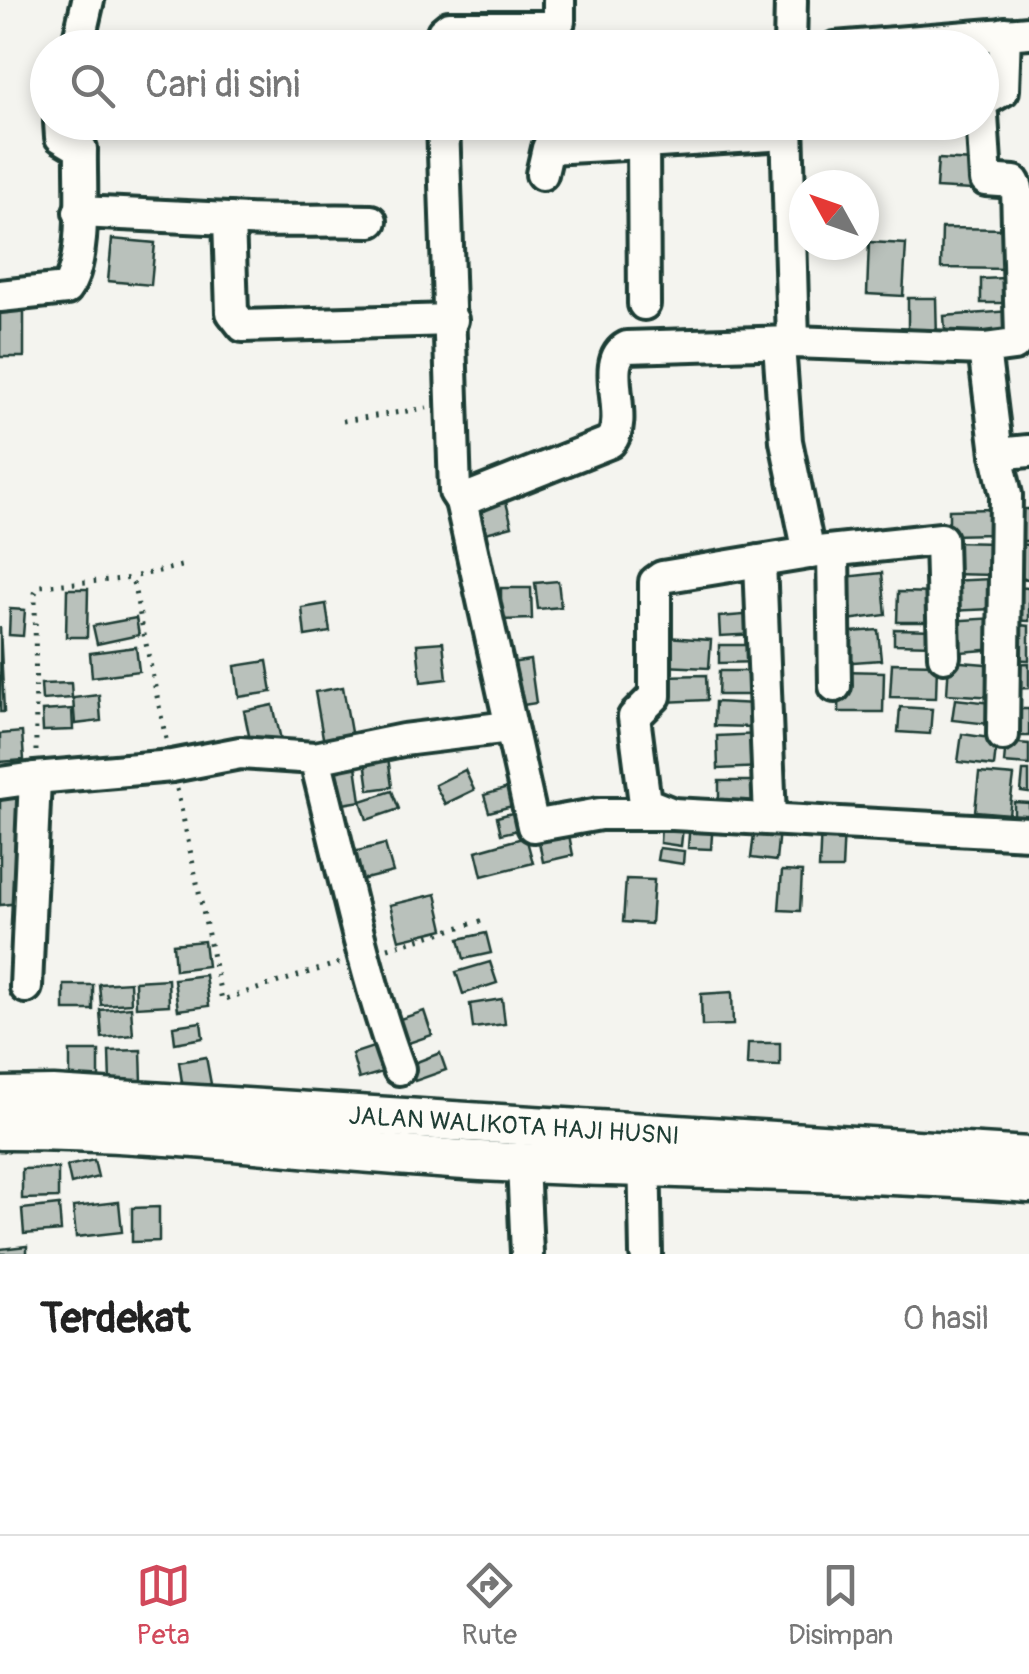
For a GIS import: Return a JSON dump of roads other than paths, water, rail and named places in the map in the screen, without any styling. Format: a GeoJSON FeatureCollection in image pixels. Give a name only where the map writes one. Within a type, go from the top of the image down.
{"type":"FeatureCollection","features":[{"type":"Feature","properties":{"kind":"street"},"geometry":{"type":"LineString","coordinates":[[81,30],[88,0]]}},
{"type":"Feature","properties":{"kind":"street"},"geometry":{"type":"LineString","coordinates":[[446,30],[554,28],[559,21],[559,0]]}},
{"type":"Feature","properties":{"kind":"street"},"geometry":{"type":"LineString","coordinates":[[790,30],[791,0]]}},
{"type":"Feature","properties":{"kind":"street"},"geometry":{"type":"LineString","coordinates":[[999,94],[1017,32]]}},
{"type":"Feature","properties":{"kind":"street"},"geometry":{"type":"LineString","coordinates":[[0,296],[66,288],[78,250],[81,150],[67,140]]}},
{"type":"Feature","properties":{"kind":"street"},"geometry":{"type":"LineString","coordinates":[[444,140],[455,492],[533,826],[600,814],[674,814],[1029,833]]}},
{"type":"Feature","properties":{"kind":"street"},"geometry":{"type":"LineString","coordinates":[[542,174],[548,148],[672,140]]}},
{"type":"Feature","properties":{"kind":"street"},"geometry":{"type":"LineString","coordinates":[[787,140],[786,440],[821,552],[835,686]]}},
{"type":"Feature","properties":{"kind":"street"},"geometry":{"type":"LineString","coordinates":[[460,501],[610,442],[617,430],[616,361],[620,350],[786,344],[984,348],[1024,341],[1018,188],[1014,182],[986,180],[984,140]]}},
{"type":"Feature","properties":{"kind":"street"},"geometry":{"type":"LineString","coordinates":[[643,143],[644,304]]}},
{"type":"Feature","properties":{"kind":"street"},"geometry":{"type":"LineString","coordinates":[[79,212],[298,224],[320,218],[371,221]]}},
{"type":"Feature","properties":{"kind":"street"},"geometry":{"type":"LineString","coordinates":[[229,218],[232,312],[243,326],[452,320]]}},
{"type":"Feature","properties":{"kind":"street"},"geometry":{"type":"LineString","coordinates":[[984,348],[1006,495],[1003,735]]}},
{"type":"Feature","properties":{"kind":"street"},"geometry":{"type":"LineString","coordinates":[[998,454],[1029,452]]}},
{"type":"Feature","properties":{"kind":"street"},"geometry":{"type":"LineString","coordinates":[[674,814],[646,803],[634,717],[654,696],[655,582],[662,577],[821,552],[941,539],[944,656]]}},
{"type":"Feature","properties":{"kind":"street"},"geometry":{"type":"LineString","coordinates":[[760,561],[770,819]]}},
{"type":"Feature","properties":{"kind":"street"},"geometry":{"type":"LineString","coordinates":[[0,783],[172,766],[240,753],[315,758],[404,740],[509,727]]}},
{"type":"Feature","properties":{"kind":"street"},"geometry":{"type":"LineString","coordinates":[[315,758],[354,906],[361,956],[400,1069]]}},
{"type":"Feature","properties":{"kind":"street"},"geometry":{"type":"LineString","coordinates":[[18,984],[35,778]]}},
{"type":"Feature","properties":{"kind":"street","name":"JALAN WALIKOTA HAJI HUSNI"},"geometry":{"type":"LineString","coordinates":[[0,1097],[72,1097],[1029,1183]]}},
{"type":"Feature","properties":{"kind":"street","name":"JALAN WALIKOTA HAJI HUSNI"},"geometry":{"type":"LineString","coordinates":[[0,1130],[78,1130],[523,1164],[742,1136],[1029,1157]]}},
{"type":"Feature","properties":{"kind":"street"},"geometry":{"type":"LineString","coordinates":[[644,1151],[646,1254]]}},
{"type":"Feature","properties":{"kind":"street"},"geometry":{"type":"LineString","coordinates":[[523,1164],[528,1254]]}}]}
